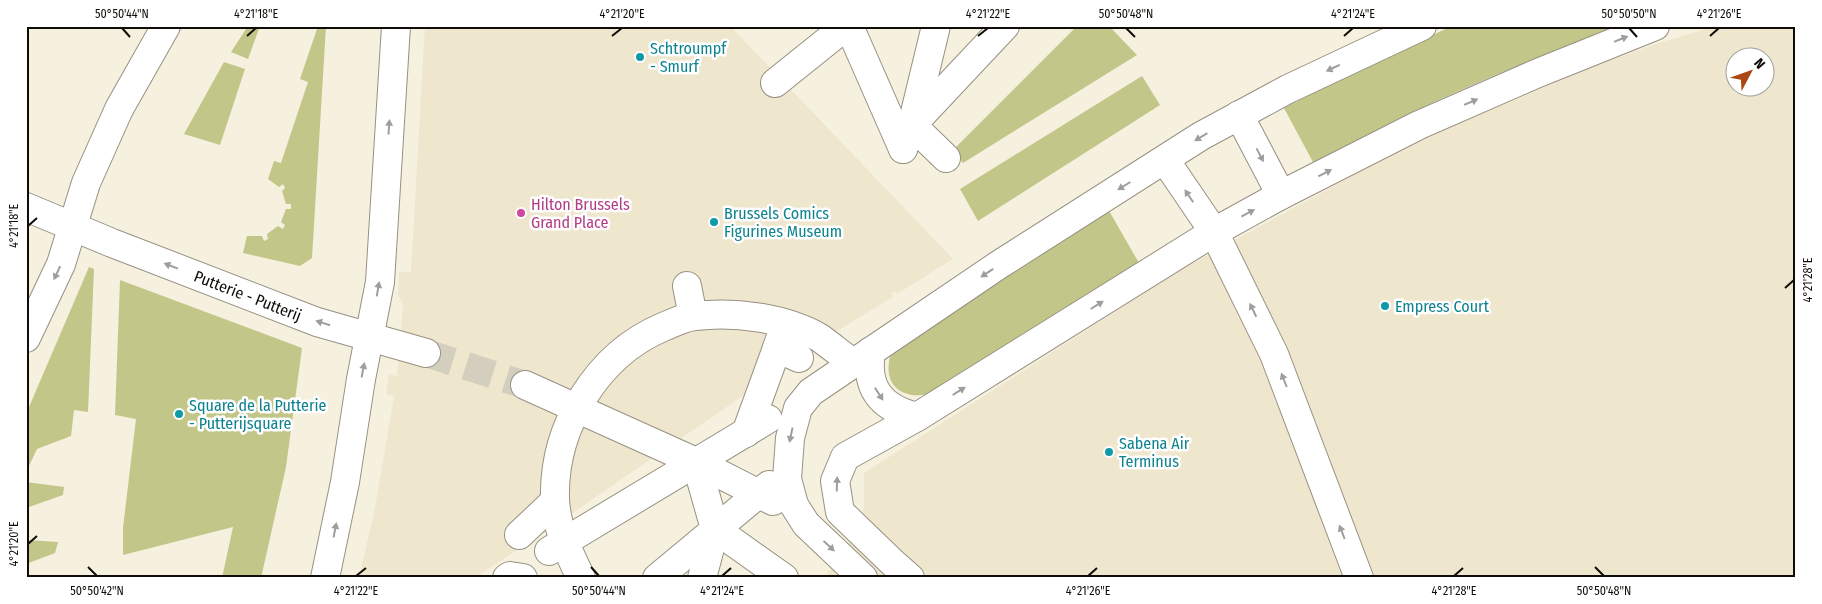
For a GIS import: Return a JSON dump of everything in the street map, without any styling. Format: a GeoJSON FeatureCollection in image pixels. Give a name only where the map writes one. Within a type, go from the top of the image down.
{"type":"FeatureCollection","features":[{"type":"Feature","properties":{"kind":"street"},"geometry":{"type":"LineString","coordinates":[[26,338],[61,264],[86,183],[119,109],[166,26]]}},
{"type":"Feature","properties":{"kind":"street"},"geometry":{"type":"LineString","coordinates":[[325,578],[345,482],[361,379],[380,282],[396,26]]}},
{"type":"Feature","properties":{"kind":"street"},"geometry":{"type":"LineString","coordinates":[[775,83],[847,26],[903,149],[912,125],[936,26]]}},
{"type":"Feature","properties":{"kind":"street"},"geometry":{"type":"LineString","coordinates":[[912,125],[1005,26]]}},
{"type":"Feature","properties":{"kind":"street"},"geometry":{"type":"LineString","coordinates":[[858,573],[806,524],[794,505],[787,479],[790,438],[798,408],[811,392],[1000,264],[1239,115],[1288,89],[1422,26]]}},
{"type":"Feature","properties":{"kind":"street"},"geometry":{"type":"LineString","coordinates":[[910,578],[840,512],[835,481],[844,457],[917,417],[1214,232],[1281,195],[1419,125],[1538,73],[1655,26]]}},
{"type":"Feature","properties":{"kind":"street"},"geometry":{"type":"LineString","coordinates":[[1239,115],[1281,195]]}},
{"type":"Feature","properties":{"kind":"street"},"geometry":{"type":"LineString","coordinates":[[912,125],[946,158]]}},
{"type":"Feature","properties":{"kind":"street"},"geometry":{"type":"LineString","coordinates":[[1165,160],[1214,232],[1274,354],[1359,578]]}},
{"type":"Feature","properties":{"kind":"street","name":"Putterie - Putterij"},"geometry":{"type":"LineString","coordinates":[[26,207],[119,246],[317,322],[426,353]]}},
{"type":"Feature","properties":{"kind":"street"},"geometry":{"type":"LineString","coordinates":[[687,286],[693,316]]}},
{"type":"Feature","properties":{"kind":"street"},"geometry":{"type":"LineString","coordinates":[[581,578],[556,546],[556,475],[560,449],[576,408],[602,370],[623,350],[647,334],[693,316],[725,314],[756,317],[787,343],[818,338],[862,357],[869,364],[870,377],[875,391],[885,404],[900,413],[917,417]]}},
{"type":"Feature","properties":{"kind":"street"},"geometry":{"type":"LineString","coordinates":[[556,546],[757,426],[787,343]]}},
{"type":"Feature","properties":{"kind":"street"},"geometry":{"type":"LineString","coordinates":[[525,384],[766,494],[716,529],[656,578]]}},
{"type":"Feature","properties":{"kind":"street"},"geometry":{"type":"LineString","coordinates":[[696,462],[716,529],[702,578]]}},
{"type":"Feature","properties":{"kind":"street"},"geometry":{"type":"LineString","coordinates":[[519,535],[555,501]]}},
{"type":"Feature","properties":{"kind":"street"},"geometry":{"type":"LineString","coordinates":[[716,529],[784,578]]}},
{"type":"Feature","properties":{"kind":"street"},"geometry":{"type":"LineString","coordinates":[[507,578],[510,576],[522,578]]}},
{"type":"Feature","properties":{"kind":"shaded area"},"geometry":{"type":"Polygon","coordinates":[[[425,26],[734,26],[733,29],[953,259],[897,294],[895,291],[891,294],[893,297],[837,331],[542,534],[474,578],[359,578],[375,508],[394,396],[386,394],[389,374],[397,376],[403,304],[398,295],[399,272],[411,272],[425,26]]]}},
{"type":"Feature","properties":{"kind":"shaded area"},"geometry":{"type":"Polygon","coordinates":[[[1716,26],[1796,26],[1796,578],[831,578],[827,574],[860,524],[864,506],[864,473],[1185,267],[1371,166],[1453,126],[1597,65],[1659,43],[1716,26]]]}},
{"type":"Feature","properties":{"kind":"green space"},"geometry":{"type":"Polygon","coordinates":[[[248,26],[260,26],[248,59],[231,52],[248,26]]]}},
{"type":"Feature","properties":{"kind":"green space"},"geometry":{"type":"Polygon","coordinates":[[[318,26],[326,26],[312,258],[300,266],[243,253],[247,236],[262,236],[264,241],[268,239],[267,234],[278,226],[283,229],[285,225],[281,222],[286,209],[291,209],[291,204],[286,204],[282,191],[285,188],[283,184],[279,187],[268,179],[274,161],[281,163],[308,82],[300,79],[318,26]]]}},
{"type":"Feature","properties":{"kind":"green space"},"geometry":{"type":"Polygon","coordinates":[[[1077,26],[1109,26],[1137,55],[963,163],[952,151],[1077,26]]]}},
{"type":"Feature","properties":{"kind":"green space"},"geometry":{"type":"Polygon","coordinates":[[[1452,26],[1621,26],[1537,58],[1429,104],[1314,164],[1284,108],[1372,63],[1452,26]]]}},
{"type":"Feature","properties":{"kind":"green space"},"geometry":{"type":"Polygon","coordinates":[[[224,62],[245,69],[220,145],[184,134],[224,62]]]}},
{"type":"Feature","properties":{"kind":"green space"},"geometry":{"type":"Polygon","coordinates":[[[1142,76],[1160,105],[978,221],[960,189],[1142,76]]]}},
{"type":"Feature","properties":{"kind":"green space"},"geometry":{"type":"Polygon","coordinates":[[[1108,209],[1139,263],[937,392],[914,395],[897,389],[889,373],[892,350],[1108,209]]]}},
{"type":"Feature","properties":{"kind":"green space"},"geometry":{"type":"Polygon","coordinates":[[[89,267],[94,269],[88,412],[74,410],[71,436],[37,449],[26,472],[26,414],[89,267]]]}},
{"type":"Feature","properties":{"kind":"green space"},"geometry":{"type":"Polygon","coordinates":[[[120,280],[302,348],[286,467],[261,578],[222,578],[233,527],[123,555],[123,528],[136,419],[115,415],[120,280]]]}},
{"type":"Feature","properties":{"kind":"green space"},"geometry":{"type":"Polygon","coordinates":[[[26,482],[64,487],[63,495],[29,507],[26,515],[26,482]]]}},
{"type":"Feature","properties":{"kind":"green space"},"geometry":{"type":"Polygon","coordinates":[[[26,540],[58,542],[55,553],[26,564],[26,540]]]}},
{"type":"Feature","properties":{"kind":"tunnel"},"geometry":{"type":"LineString","coordinates":[[426,353],[525,385]]}},
{"type":"Feature","properties":{"kind":"place","name":"Schtroumpf - Smurf"},"geometry":{"type":"Point","coordinates":[640,57]}},
{"type":"Feature","properties":{"kind":"place","name":"Hilton Brussels Grand Place"},"geometry":{"type":"Point","coordinates":[521,213]}},
{"type":"Feature","properties":{"kind":"place","name":"Brussels Comics Figurines Museum"},"geometry":{"type":"Point","coordinates":[714,222]}},
{"type":"Feature","properties":{"kind":"place","name":"Empress Court"},"geometry":{"type":"Point","coordinates":[1385,306]}},
{"type":"Feature","properties":{"kind":"place","name":"Square de la Putterie - Putterijsquare"},"geometry":{"type":"Point","coordinates":[179,414]}},
{"type":"Feature","properties":{"kind":"place","name":"Sabena Air Terminus"},"geometry":{"type":"Point","coordinates":[1109,452]}}]}
